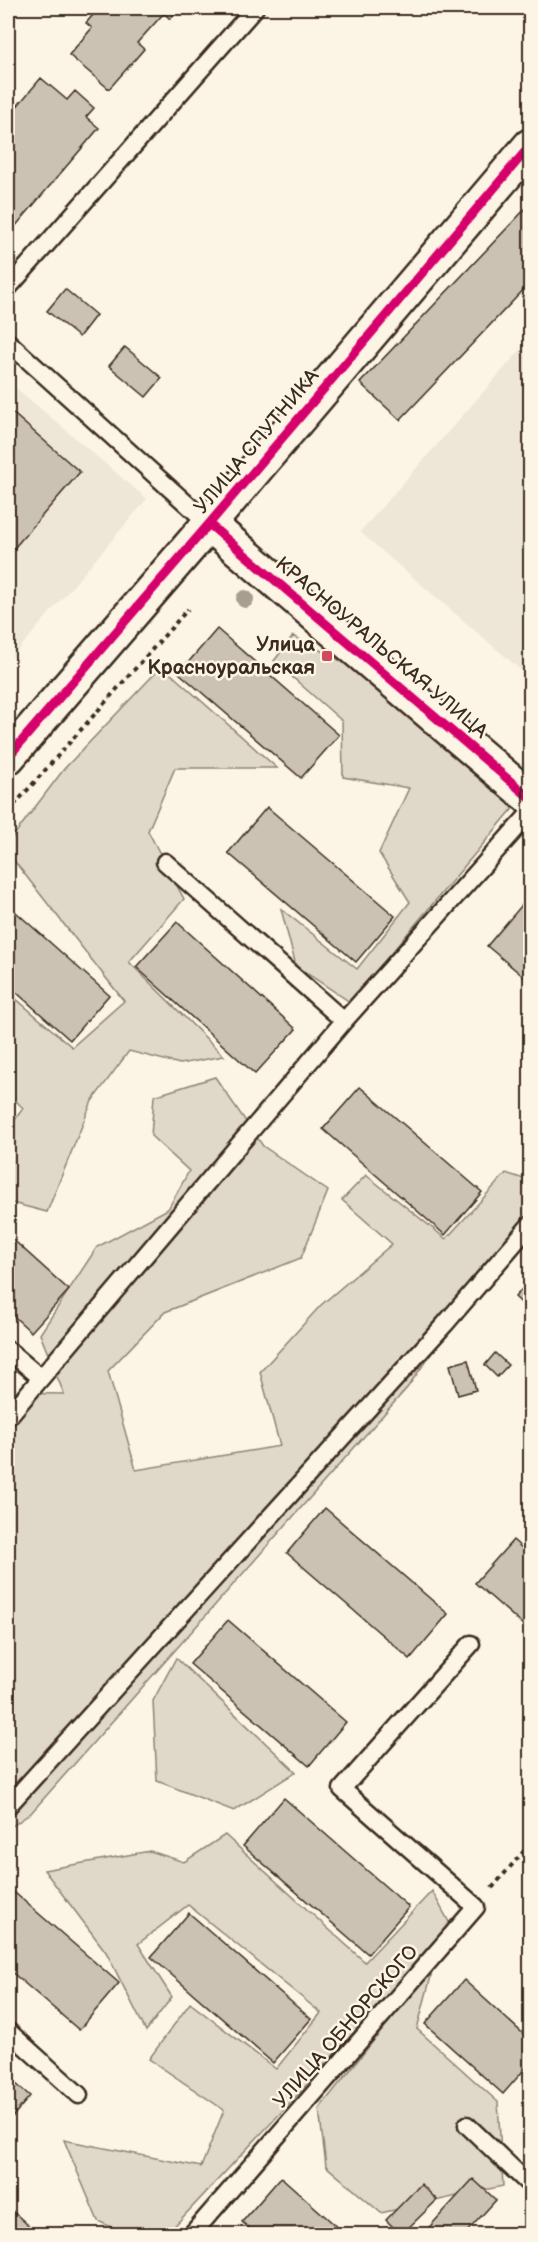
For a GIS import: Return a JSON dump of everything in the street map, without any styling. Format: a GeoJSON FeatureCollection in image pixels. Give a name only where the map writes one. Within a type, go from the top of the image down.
{"type":"FeatureCollection","features":[{"type":"Feature","properties":{"kind":"street","name":"УЛИЦА СПУТНИКА"},"geometry":{"type":"LineString","coordinates":[[8,757],[531,146]]}},
{"type":"Feature","properties":{"kind":"street","name":"КРАСНОУРАЛЬСКАЯ УЛИЦА"},"geometry":{"type":"LineString","coordinates":[[209,524],[531,798]]}},
{"type":"Feature","properties":{"kind":"lane"},"geometry":{"type":"LineString","coordinates":[[8,288],[255,8]]}},
{"type":"Feature","properties":{"kind":"lane"},"geometry":{"type":"LineString","coordinates":[[8,342],[209,524]]}},
{"type":"Feature","properties":{"kind":"lane"},"geometry":{"type":"LineString","coordinates":[[8,1418],[344,1021],[531,813]]}},
{"type":"Feature","properties":{"kind":"lane"},"geometry":{"type":"LineString","coordinates":[[165,862],[344,1021]]}},
{"type":"Feature","properties":{"kind":"lane"},"geometry":{"type":"LineString","coordinates":[[8,1806],[445,1324],[531,1225]]}},
{"type":"Feature","properties":{"kind":"lane"},"geometry":{"type":"LineString","coordinates":[[8,1350],[41,1378]]}},
{"type":"Feature","properties":{"kind":"lane"},"geometry":{"type":"LineString","coordinates":[[471,1644],[342,1789],[476,1907]]}},
{"type":"Feature","properties":{"kind":"lane","name":"УЛИЦА ОБНОРСКОГО"},"geometry":{"type":"LineString","coordinates":[[192,2235],[476,1907]]}},
{"type":"Feature","properties":{"kind":"lane"},"geometry":{"type":"LineString","coordinates":[[8,2031],[79,2095]]}},
{"type":"Feature","properties":{"kind":"lane"},"geometry":{"type":"LineString","coordinates":[[466,2125],[531,2185]]}},
{"type":"Feature","properties":{"kind":"path"},"geometry":{"type":"LineString","coordinates":[[8,812],[188,609]]}},
{"type":"Feature","properties":{"kind":"path"},"geometry":{"type":"LineString","coordinates":[[476,1907],[531,1844]]}},
{"type":"Feature","properties":{"kind":"shaded area"},"geometry":{"type":"Polygon","coordinates":[[[530,339],[530,678],[360,532],[530,339]]]}},
{"type":"Feature","properties":{"kind":"shaded area"},"geometry":{"type":"Polygon","coordinates":[[[8,381],[147,499],[8,662],[8,381]]]}},
{"type":"Feature","properties":{"kind":"shaded area"},"geometry":{"type":"Polygon","coordinates":[[[293,636],[393,688],[516,805],[350,1002],[296,966],[281,909],[357,969],[410,902],[379,853],[409,788],[343,777],[342,721],[274,661],[293,636]]]}},
{"type":"Feature","properties":{"kind":"shaded area"},"geometry":{"type":"Polygon","coordinates":[[[162,666],[277,768],[175,768],[148,831],[184,899],[129,962],[224,1056],[180,1064],[129,1051],[92,1101],[47,1212],[8,1202],[8,1130],[23,1108],[8,1093],[8,992],[72,1047],[124,1001],[8,853],[8,843],[64,769],[162,666]]]}},
{"type":"Feature","properties":{"kind":"shaded area"},"geometry":{"type":"Polygon","coordinates":[[[215,1077],[263,1146],[328,1191],[301,1258],[165,1312],[108,1371],[136,1470],[280,1446],[260,1372],[321,1305],[392,1244],[342,1200],[366,1175],[446,1239],[506,1173],[530,1181],[530,1213],[407,1388],[31,1813],[8,1829],[8,1393],[64,1394],[40,1334],[97,1247],[168,1209],[189,1171],[151,1136],[154,1096],[215,1077]]]}},
{"type":"Feature","properties":{"kind":"shaded area"},"geometry":{"type":"Polygon","coordinates":[[[176,1658],[296,1772],[234,1811],[157,1781],[153,1701],[176,1658]]]}},
{"type":"Feature","properties":{"kind":"shaded area"},"geometry":{"type":"Polygon","coordinates":[[[225,1835],[365,1962],[432,1891],[450,1924],[304,2088],[167,2234],[126,2234],[98,2221],[64,2140],[201,2167],[224,2110],[149,2059],[190,2003],[276,2069],[321,2013],[188,1905],[138,1944],[172,1997],[146,2031],[106,1952],[44,1870],[150,1851],[184,1862],[225,1835]]]}},
{"type":"Feature","properties":{"kind":"shaded area"},"geometry":{"type":"Polygon","coordinates":[[[434,1965],[417,2029],[498,2102],[503,2186],[381,2213],[326,2166],[319,2109],[434,1965]]]}},
{"type":"Feature","properties":{"kind":"building"},"geometry":{"type":"Polygon","coordinates":[[[99,8],[180,8],[170,19],[164,13],[137,43],[144,49],[109,89],[69,55],[92,28],[86,23],[99,8]]]}},
{"type":"Feature","properties":{"kind":"building"},"geometry":{"type":"Polygon","coordinates":[[[41,78],[67,100],[75,91],[94,108],[86,117],[99,128],[8,235],[8,117],[41,78]]]}},
{"type":"Feature","properties":{"kind":"building"},"geometry":{"type":"Polygon","coordinates":[[[530,204],[530,283],[400,420],[360,383],[530,204]]]}},
{"type":"Feature","properties":{"kind":"building"},"geometry":{"type":"Polygon","coordinates":[[[65,289],[96,315],[79,337],[47,311],[65,289]]]}},
{"type":"Feature","properties":{"kind":"building"},"geometry":{"type":"Polygon","coordinates":[[[125,347],[162,378],[146,397],[109,366],[125,347]]]}},
{"type":"Feature","properties":{"kind":"building"},"geometry":{"type":"Polygon","coordinates":[[[8,409],[80,472],[8,555],[8,409]]]}},
{"type":"Feature","properties":{"kind":"building"},"geometry":{"type":"Polygon","coordinates":[[[217,629],[339,735],[301,778],[179,673],[217,629]]]}},
{"type":"Feature","properties":{"kind":"building"},"geometry":{"type":"Polygon","coordinates":[[[267,807],[395,916],[356,962],[228,853],[267,807]]]}},
{"type":"Feature","properties":{"kind":"building"},"geometry":{"type":"Polygon","coordinates":[[[527,899],[530,902],[530,982],[487,946],[527,899]]]}},
{"type":"Feature","properties":{"kind":"building"},"geometry":{"type":"Polygon","coordinates":[[[8,905],[109,995],[70,1040],[8,985],[8,905]]]}},
{"type":"Feature","properties":{"kind":"building"},"geometry":{"type":"Polygon","coordinates":[[[177,922],[296,1029],[255,1074],[136,967],[177,922]]]}},
{"type":"Feature","properties":{"kind":"building"},"geometry":{"type":"Polygon","coordinates":[[[360,1087],[482,1192],[445,1235],[323,1129],[360,1087]]]}},
{"type":"Feature","properties":{"kind":"building"},"geometry":{"type":"Polygon","coordinates":[[[8,1235],[69,1290],[31,1332],[8,1311],[8,1235]]]}},
{"type":"Feature","properties":{"kind":"building"},"geometry":{"type":"Polygon","coordinates":[[[530,1280],[530,1311],[515,1297],[530,1280]]]}},
{"type":"Feature","properties":{"kind":"building"},"geometry":{"type":"Polygon","coordinates":[[[495,1353],[508,1365],[497,1377],[485,1365],[495,1353]]]}},
{"type":"Feature","properties":{"kind":"building"},"geometry":{"type":"Polygon","coordinates":[[[468,1360],[476,1390],[458,1395],[450,1365],[468,1360]]]}},
{"type":"Feature","properties":{"kind":"building"},"geometry":{"type":"Polygon","coordinates":[[[325,1508],[448,1614],[410,1659],[287,1553],[325,1508]]]}},
{"type":"Feature","properties":{"kind":"building"},"geometry":{"type":"Polygon","coordinates":[[[513,1540],[530,1555],[530,1631],[475,1583],[513,1540]]]}},
{"type":"Feature","properties":{"kind":"building"},"geometry":{"type":"Polygon","coordinates":[[[228,1620],[346,1722],[309,1766],[190,1664],[228,1620]]]}},
{"type":"Feature","properties":{"kind":"building"},"geometry":{"type":"Polygon","coordinates":[[[284,1798],[409,1907],[368,1954],[243,1846],[284,1798]]]}},
{"type":"Feature","properties":{"kind":"building"},"geometry":{"type":"Polygon","coordinates":[[[8,1887],[119,1983],[79,2030],[8,1969],[8,1887]]]}},
{"type":"Feature","properties":{"kind":"building"},"geometry":{"type":"Polygon","coordinates":[[[189,1913],[311,2019],[273,2063],[151,1957],[189,1913]]]}},
{"type":"Feature","properties":{"kind":"building"},"geometry":{"type":"Polygon","coordinates":[[[464,1980],[530,2040],[530,2063],[503,2094],[425,2024],[464,1980]]]}},
{"type":"Feature","properties":{"kind":"building"},"geometry":{"type":"Polygon","coordinates":[[[8,2077],[30,2096],[8,2122],[8,2077]]]}},
{"type":"Feature","properties":{"kind":"building"},"geometry":{"type":"Polygon","coordinates":[[[281,2177],[345,2234],[256,2234],[242,2222],[281,2177]]]}},
{"type":"Feature","properties":{"kind":"building"},"geometry":{"type":"Polygon","coordinates":[[[473,2179],[496,2200],[465,2234],[423,2234],[473,2179]]]}},
{"type":"Feature","properties":{"kind":"building"},"geometry":{"type":"Polygon","coordinates":[[[421,2184],[437,2200],[400,2234],[386,2220],[421,2184]]]}},
{"type":"Feature","properties":{"kind":"building"},"geometry":{"type":"Polygon","coordinates":[[[8,2207],[38,2234],[8,2234],[8,2207]]]}},
{"type":"Feature","properties":{"kind":"cycle path"},"geometry":{"type":"LineString","coordinates":[[8,757],[530,146]]}},
{"type":"Feature","properties":{"kind":"cycle path"},"geometry":{"type":"LineString","coordinates":[[209,524],[530,798]]}},
{"type":"Feature","properties":{"kind":"place","name":"Улица Красноуральская"},"geometry":{"type":"Point","coordinates":[327,656]}}]}
